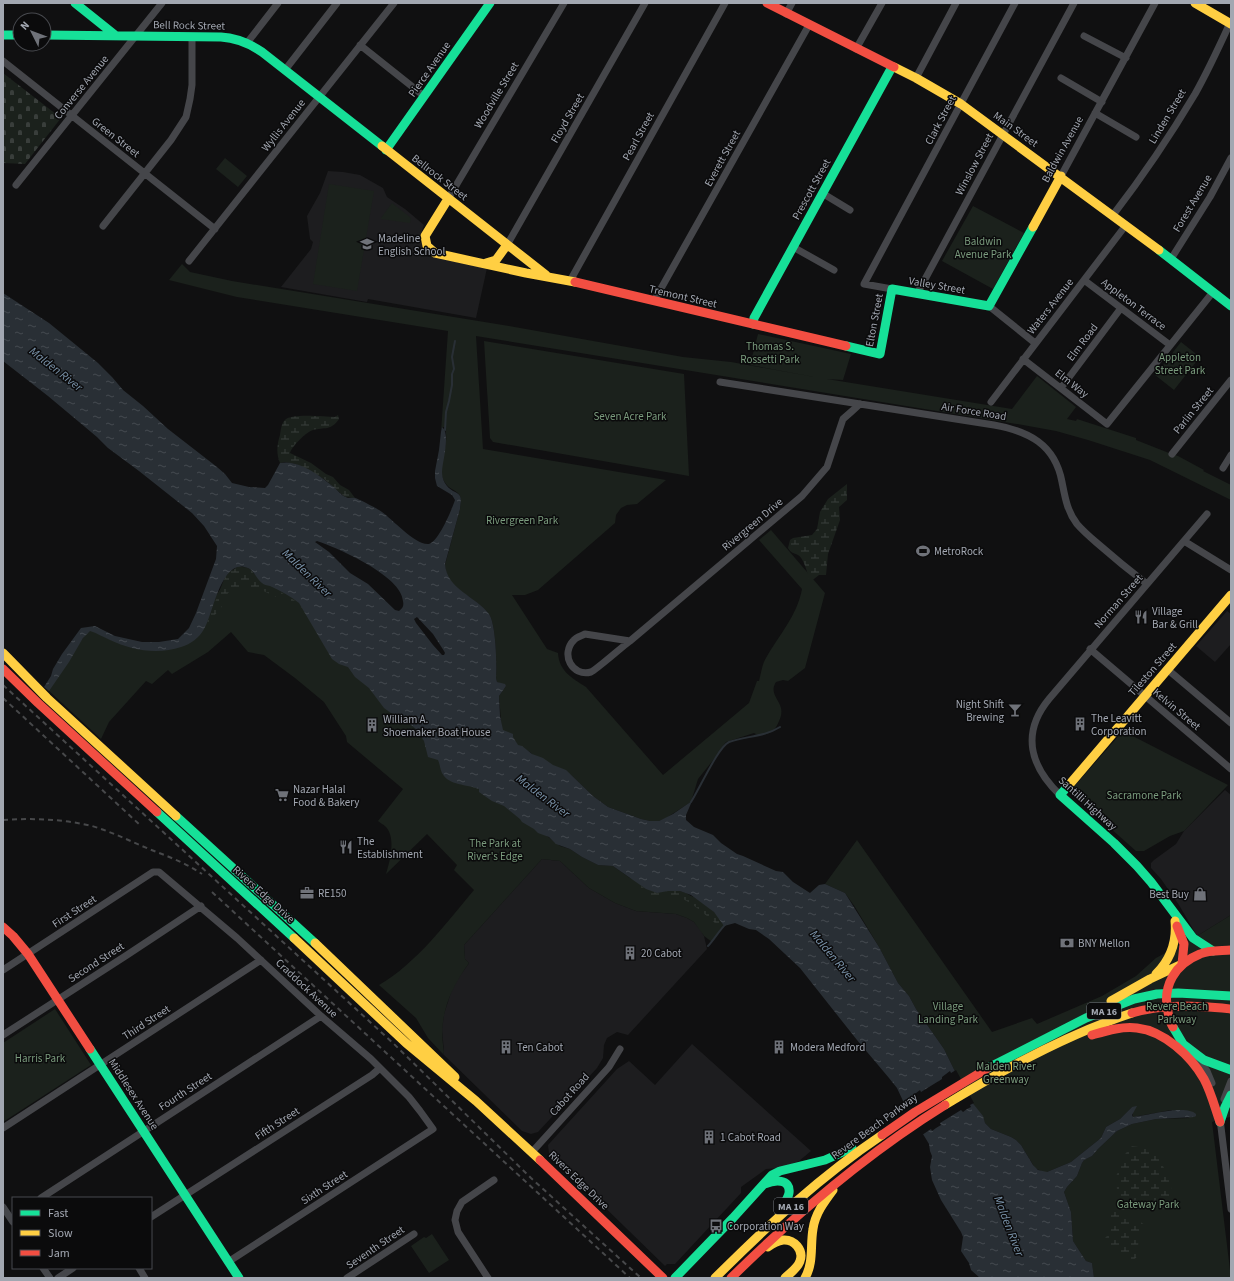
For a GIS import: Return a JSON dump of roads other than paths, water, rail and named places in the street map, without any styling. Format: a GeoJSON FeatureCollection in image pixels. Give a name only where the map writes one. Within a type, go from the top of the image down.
{"type":"FeatureCollection","features":[{"type":"Feature","properties":{"kind":"main road"},"geometry":{"type":"LineString","coordinates":[[75,3],[115,35]]}},
{"type":"Feature","properties":{"kind":"main road","name":"Pierce Avenue"},"geometry":{"type":"LineString","coordinates":[[386,150],[490,3]]}},
{"type":"Feature","properties":{"kind":"main road","name":"Main Street"},"geometry":{"type":"LineString","coordinates":[[767,3],[786,14],[916,78],[962,104],[1126,224],[1231,306]]}},
{"type":"Feature","properties":{"kind":"main road"},"geometry":{"type":"LineString","coordinates":[[1195,3],[1231,23]]}},
{"type":"Feature","properties":{"kind":"main road","name":"Bell Rock Street"},"geometry":{"type":"LineString","coordinates":[[52,35],[115,35],[192,38],[228,37],[238,39],[262,52],[317,96]]}},
{"type":"Feature","properties":{"kind":"main road","name":"Prescott Street"},"geometry":{"type":"LineString","coordinates":[[753,324],[754,318],[892,67]]}},
{"type":"Feature","properties":{"kind":"main road","name":"Bellrock Street"},"geometry":{"type":"LineString","coordinates":[[317,96],[541,272],[550,277]]}},
{"type":"Feature","properties":{"kind":"main road","name":"Baldwin Avenue"},"geometry":{"type":"LineString","coordinates":[[989,306],[1061,176]]}},
{"type":"Feature","properties":{"kind":"main road","name":"Tremont Street"},"geometry":{"type":"LineString","coordinates":[[448,199],[425,236],[425,242],[430,250],[435,253],[526,273],[570,280],[880,354]]}},
{"type":"Feature","properties":{"kind":"main road","name":"Tremont Street"},"geometry":{"type":"LineString","coordinates":[[480,262],[498,260],[507,245]]}},
{"type":"Feature","properties":{"kind":"main road","name":"Valley Street"},"geometry":{"type":"LineString","coordinates":[[892,289],[989,306]]}},
{"type":"Feature","properties":{"kind":"main road","name":"Elton Street"},"geometry":{"type":"LineString","coordinates":[[880,354],[892,289]]}},
{"type":"Feature","properties":{"kind":"main road","name":"Tileston Street"},"geometry":{"type":"LineString","coordinates":[[1060,795],[1231,595]]}},
{"type":"Feature","properties":{"kind":"main road","name":"Rivers Edge Drive"},"geometry":{"type":"LineString","coordinates":[[3,652],[47,698],[304,933],[443,1066],[476,1101]]}},
{"type":"Feature","properties":{"kind":"main road","name":"Rivers Edge Drive"},"geometry":{"type":"LineString","coordinates":[[3,669],[38,703],[297,940],[406,1043],[476,1101],[532,1152],[663,1278]]}},
{"type":"Feature","properties":{"kind":"main road","name":"Santilli Highway"},"geometry":{"type":"LineString","coordinates":[[1060,795],[1132,860],[1151,882],[1193,938],[1213,951]]}},
{"type":"Feature","properties":{"kind":"main road","name":"Santilli Highway"},"geometry":{"type":"LineString","coordinates":[[1169,908],[1184,944],[1182,964]]}},
{"type":"Feature","properties":{"kind":"main road"},"geometry":{"type":"LineString","coordinates":[[1150,979],[1165,964],[1172,952],[1175,936],[1174,920]]}},
{"type":"Feature","properties":{"kind":"main road","name":"Middlesex Avenue"},"geometry":{"type":"LineString","coordinates":[[3,927],[28,954],[239,1278]]}},
{"type":"Feature","properties":{"kind":"main road"},"geometry":{"type":"LineString","coordinates":[[1046,1038],[1150,979],[1182,964],[1195,956],[1213,951],[1230,950]]}},
{"type":"Feature","properties":{"kind":"main road"},"geometry":{"type":"LineString","coordinates":[[1182,964],[1170,979],[1166,993],[1167,1016],[1171,1026],[1176,1036],[1187,1048],[1205,1061],[1215,1066],[1231,1070]]}},
{"type":"Feature","properties":{"kind":"main road","name":"Revere Beach Parkway"},"geometry":{"type":"LineString","coordinates":[[716,1278],[792,1204],[835,1169],[892,1126],[946,1091],[984,1069],[1046,1038],[1123,1003],[1145,996],[1185,992],[1231,996]]}},
{"type":"Feature","properties":{"kind":"main road","name":"Revere Beach Parkway"},"geometry":{"type":"LineString","coordinates":[[731,1278],[806,1206],[862,1162],[899,1135],[989,1079],[1054,1046],[1124,1016],[1147,1009],[1166,1006],[1190,1006],[1231,1009]]}},
{"type":"Feature","properties":{"kind":"main road"},"geometry":{"type":"LineString","coordinates":[[1054,1046],[1121,1029],[1136,1028],[1153,1032],[1169,1042],[1201,1074],[1209,1089],[1220,1122]]}},
{"type":"Feature","properties":{"kind":"main road"},"geometry":{"type":"LineString","coordinates":[[1220,1122],[1224,1107],[1231,1095]]}},
{"type":"Feature","properties":{"kind":"main road"},"geometry":{"type":"LineString","coordinates":[[685,1278],[701,1261],[734,1218],[775,1173],[831,1158],[892,1126]]}},
{"type":"Feature","properties":{"kind":"main road"},"geometry":{"type":"LineString","coordinates":[[805,1278],[812,1261],[813,1229],[818,1211],[836,1187],[862,1162]]}},
{"type":"Feature","properties":{"kind":"main road"},"geometry":{"type":"LineString","coordinates":[[759,1189],[768,1182],[777,1180],[786,1184],[789,1190],[786,1201],[760,1234]]}},
{"type":"Feature","properties":{"kind":"main road"},"geometry":{"type":"LineString","coordinates":[[675,1278],[734,1218]]}},
{"type":"Feature","properties":{"kind":"main road"},"geometry":{"type":"LineString","coordinates":[[738,1270],[770,1245],[780,1240],[788,1240],[797,1246],[801,1256],[800,1263],[785,1278]]}},
{"type":"Feature","properties":{"kind":"street","name":"Converse Avenue"},"geometry":{"type":"LineString","coordinates":[[16,185],[162,3]]}},
{"type":"Feature","properties":{"kind":"street"},"geometry":{"type":"LineString","coordinates":[[247,43],[278,3]]}},
{"type":"Feature","properties":{"kind":"street"},"geometry":{"type":"LineString","coordinates":[[285,70],[337,3]]}},
{"type":"Feature","properties":{"kind":"street","name":"Wyllis Avenue"},"geometry":{"type":"LineString","coordinates":[[189,262],[317,96],[394,3]]}},
{"type":"Feature","properties":{"kind":"street","name":"Woodville Street"},"geometry":{"type":"LineString","coordinates":[[448,199],[564,3]]}},
{"type":"Feature","properties":{"kind":"street","name":"Floyd Street"},"geometry":{"type":"LineString","coordinates":[[507,245],[645,3]]}},
{"type":"Feature","properties":{"kind":"street","name":"Pearl Street"},"geometry":{"type":"LineString","coordinates":[[570,280],[725,3]]}},
{"type":"Feature","properties":{"kind":"street"},"geometry":{"type":"LineString","coordinates":[[786,14],[792,3]]}},
{"type":"Feature","properties":{"kind":"street"},"geometry":{"type":"LineString","coordinates":[[856,49],[882,3]]}},
{"type":"Feature","properties":{"kind":"street"},"geometry":{"type":"LineString","coordinates":[[916,78],[956,3]]}},
{"type":"Feature","properties":{"kind":"street","name":"Clark Street"},"geometry":{"type":"LineString","coordinates":[[884,247],[1015,3]]}},
{"type":"Feature","properties":{"kind":"street","name":"Winslow Street"},"geometry":{"type":"LineString","coordinates":[[917,294],[1074,3]]}},
{"type":"Feature","properties":{"kind":"street","name":"Baldwin Avenue"},"geometry":{"type":"LineString","coordinates":[[1061,176],[1155,3]]}},
{"type":"Feature","properties":{"kind":"street","name":"Linden Street"},"geometry":{"type":"LineString","coordinates":[[1113,215],[1153,162],[1174,128],[1195,92],[1231,23]]}},
{"type":"Feature","properties":{"kind":"street","name":"Everett Street"},"geometry":{"type":"LineString","coordinates":[[654,301],[809,25]]}},
{"type":"Feature","properties":{"kind":"street"},"geometry":{"type":"LineString","coordinates":[[1084,36],[1126,58]]}},
{"type":"Feature","properties":{"kind":"street"},"geometry":{"type":"LineString","coordinates":[[103,226],[171,140],[186,117],[191,92],[192,38]]}},
{"type":"Feature","properties":{"kind":"street"},"geometry":{"type":"LineString","coordinates":[[360,45],[424,96]]}},
{"type":"Feature","properties":{"kind":"street","name":"Green Street"},"geometry":{"type":"LineString","coordinates":[[3,61],[215,229]]}},
{"type":"Feature","properties":{"kind":"street"},"geometry":{"type":"LineString","coordinates":[[1061,78],[1102,102]]}},
{"type":"Feature","properties":{"kind":"street"},"geometry":{"type":"LineString","coordinates":[[1095,113],[1136,137]]}},
{"type":"Feature","properties":{"kind":"street","name":"Forest Avenue"},"geometry":{"type":"LineString","coordinates":[[1171,259],[1210,197],[1231,158]]}},
{"type":"Feature","properties":{"kind":"street"},"geometry":{"type":"LineString","coordinates":[[822,193],[850,210]]}},
{"type":"Feature","properties":{"kind":"street","name":"Waters Avenue"},"geometry":{"type":"LineString","coordinates":[[991,402],[1126,224]]}},
{"type":"Feature","properties":{"kind":"street"},"geometry":{"type":"LineString","coordinates":[[793,247],[834,270]]}},
{"type":"Feature","properties":{"kind":"street","name":"Valley Street"},"geometry":{"type":"LineString","coordinates":[[884,247],[864,284],[892,289]]}},
{"type":"Feature","properties":{"kind":"street","name":"Appleton Terrace"},"geometry":{"type":"LineString","coordinates":[[1084,280],[1170,345]]}},
{"type":"Feature","properties":{"kind":"street"},"geometry":{"type":"LineString","coordinates":[[1170,345],[1213,292]]}},
{"type":"Feature","properties":{"kind":"street","name":"Valley Street"},"geometry":{"type":"LineString","coordinates":[[989,306],[1035,343]]}},
{"type":"Feature","properties":{"kind":"street","name":"Elm Road"},"geometry":{"type":"LineString","coordinates":[[1062,388],[1121,308]]}},
{"type":"Feature","properties":{"kind":"street","name":"Elm Way"},"geometry":{"type":"LineString","coordinates":[[1023,359],[1107,424],[1170,345]]}},
{"type":"Feature","properties":{"kind":"street","name":"Parlin Street"},"geometry":{"type":"LineString","coordinates":[[1172,454],[1231,380]]}},
{"type":"Feature","properties":{"kind":"street","name":"Air Force Road"},"geometry":{"type":"LineString","coordinates":[[720,382],[1011,428],[1023,432],[1032,437],[1049,452],[1057,466],[1068,510],[1077,525],[1147,584]]}},
{"type":"Feature","properties":{"kind":"street","name":"Rivergreen Drive"},"geometry":{"type":"LineString","coordinates":[[630,641],[584,634],[574,639],[568,648],[568,659],[577,670],[592,672],[630,641],[802,496],[827,467],[843,419],[860,404]]}},
{"type":"Feature","properties":{"kind":"street"},"geometry":{"type":"LineString","coordinates":[[1223,468],[1231,455]]}},
{"type":"Feature","properties":{"kind":"street","name":"Norman Street"},"geometry":{"type":"LineString","coordinates":[[1045,703],[1207,514]]}},
{"type":"Feature","properties":{"kind":"street"},"geometry":{"type":"LineString","coordinates":[[1184,541],[1231,570]]}},
{"type":"Feature","properties":{"kind":"street","name":"Kelvin Street"},"geometry":{"type":"LineString","coordinates":[[1090,650],[1231,769]]}},
{"type":"Feature","properties":{"kind":"street"},"geometry":{"type":"LineString","coordinates":[[1167,669],[1231,723]]}},
{"type":"Feature","properties":{"kind":"street","name":"Santilli Highway"},"geometry":{"type":"LineString","coordinates":[[1045,703],[1036,718],[1032,738],[1033,749],[1035,760],[1042,776],[1060,795]]}},
{"type":"Feature","properties":{"kind":"street","name":"First Street"},"geometry":{"type":"LineString","coordinates":[[3,970],[153,872],[158,872]]}},
{"type":"Feature","properties":{"kind":"street","name":"Craddock Avenue"},"geometry":{"type":"LineString","coordinates":[[158,872],[162,873],[201,906],[380,1068],[413,1102],[433,1129]]}},
{"type":"Feature","properties":{"kind":"street","name":"Second Street"},"geometry":{"type":"LineString","coordinates":[[3,1036],[201,906]]}},
{"type":"Feature","properties":{"kind":"street","name":"Third Street"},"geometry":{"type":"LineString","coordinates":[[3,1128],[262,960]]}},
{"type":"Feature","properties":{"kind":"street","name":"Fourth Street"},"geometry":{"type":"LineString","coordinates":[[43,1197],[321,1016]]}},
{"type":"Feature","properties":{"kind":"street"},"geometry":{"type":"LineString","coordinates":[[1187,1048],[1205,1068],[1214,1089],[1220,1122],[1231,1209]]}},
{"type":"Feature","properties":{"kind":"street","name":"Cabot Road"},"geometry":{"type":"LineString","coordinates":[[532,1152],[609,1067],[620,1049]]}},
{"type":"Feature","properties":{"kind":"street","name":"Fifth Street"},"geometry":{"type":"LineString","coordinates":[[152,1217],[380,1068]]}},
{"type":"Feature","properties":{"kind":"street"},"geometry":{"type":"LineString","coordinates":[[1220,1122],[1223,1101],[1231,1081]]}},
{"type":"Feature","properties":{"kind":"street","name":"Sixth Street"},"geometry":{"type":"LineString","coordinates":[[228,1262],[433,1129]]}},
{"type":"Feature","properties":{"kind":"street"},"geometry":{"type":"LineString","coordinates":[[488,1278],[458,1232],[455,1220],[457,1211],[462,1202],[494,1180]]}},
{"type":"Feature","properties":{"kind":"street"},"geometry":{"type":"LineString","coordinates":[[3,1207],[12,1219],[3,1221]]}},
{"type":"Feature","properties":{"kind":"street","name":"Seventh Street"},"geometry":{"type":"LineString","coordinates":[[347,1278],[414,1234]]}},
{"type":"Feature","properties":{"kind":"street"},"geometry":{"type":"LineString","coordinates":[[44,1269],[50,1278]]}},
{"type":"Feature","properties":{"kind":"street"},"geometry":{"type":"LineString","coordinates":[[58,1278],[72,1269]]}},
{"type":"Feature","properties":{"kind":"street"},"geometry":{"type":"LineString","coordinates":[[140,1269],[145,1278]]}},
{"type":"Feature","properties":{"kind":"water","name":"Malden River"},"geometry":{"type":"Polygon","coordinates":[[[3,293],[49,323],[98,363],[123,390],[168,429],[217,467],[232,483],[249,487],[265,488],[280,463],[287,462],[302,466],[316,474],[344,496],[357,499],[368,504],[386,515],[411,537],[429,544],[433,542],[441,531],[455,500],[452,495],[437,486],[435,478],[442,427],[446,436],[442,467],[443,478],[446,485],[458,494],[461,499],[460,509],[445,564],[447,573],[456,586],[477,602],[489,614],[493,626],[496,645],[496,678],[497,682],[505,684],[506,686],[499,696],[500,716],[503,730],[513,734],[513,737],[518,745],[553,765],[566,770],[593,796],[608,807],[641,819],[659,821],[673,814],[692,801],[686,815],[686,820],[694,827],[713,835],[721,843],[737,854],[776,871],[783,872],[793,882],[810,893],[819,885],[825,884],[845,893],[879,947],[898,983],[909,996],[916,1009],[944,1049],[967,1096],[983,1116],[985,1123],[991,1129],[1016,1140],[1038,1170],[1047,1172],[1071,1162],[1101,1138],[1106,1127],[1120,1119],[1132,1107],[1137,1106],[1132,1115],[1133,1117],[1175,1110],[1191,1111],[1196,1114],[1194,1117],[1156,1119],[1132,1124],[1117,1131],[1092,1156],[1084,1160],[1077,1176],[1067,1187],[1064,1192],[1071,1212],[1073,1241],[1086,1261],[1092,1263],[1094,1278],[980,1278],[971,1270],[969,1263],[961,1251],[963,1237],[961,1232],[941,1200],[932,1180],[930,1167],[932,1156],[929,1144],[904,1103],[897,1088],[800,968],[769,939],[756,930],[749,929],[735,923],[724,926],[714,912],[691,895],[680,891],[657,893],[646,889],[613,866],[598,865],[570,849],[556,844],[549,837],[538,833],[522,822],[504,806],[492,801],[479,792],[479,789],[449,780],[442,773],[438,760],[428,757],[424,741],[417,730],[404,719],[384,708],[369,688],[355,677],[348,667],[339,664],[332,659],[299,603],[282,592],[263,584],[248,568],[239,567],[231,570],[219,589],[204,629],[197,638],[185,646],[163,651],[135,649],[118,644],[90,631],[83,638],[49,691],[44,687],[62,654],[81,628],[95,626],[115,636],[142,642],[159,642],[178,639],[189,628],[196,613],[216,559],[217,546],[204,526],[192,513],[108,448],[48,396],[3,361],[3,293]],[[317,541],[315,542],[329,552],[350,573],[368,584],[395,610],[399,611],[402,608],[403,603],[400,592],[392,582],[381,573],[353,556],[317,541]],[[417,617],[414,619],[416,623],[433,645],[442,655],[444,655],[444,651],[433,634],[417,617]]]}},
{"type":"Feature","properties":{"kind":"waterway"},"geometry":{"type":"LineString","coordinates":[[445,430],[446,412],[454,369],[452,357],[455,341]]}},
{"type":"Feature","properties":{"kind":"waterway"},"geometry":{"type":"LineString","coordinates":[[691,802],[714,760],[729,742],[768,733],[780,727]]}},
{"type":"Feature","properties":{"kind":"waterway"},"geometry":{"type":"LineString","coordinates":[[708,946],[726,924]]}},
{"type":"Feature","properties":{"kind":"railway"},"geometry":{"type":"LineString","coordinates":[[3,685],[394,1044],[531,1178],[641,1278]]}},
{"type":"Feature","properties":{"kind":"railway"},"geometry":{"type":"LineString","coordinates":[[3,698],[140,825]]}},
{"type":"Feature","properties":{"kind":"railway"},"geometry":{"type":"LineString","coordinates":[[3,820],[48,820],[92,826],[190,866],[202,874]]}},
{"type":"Feature","properties":{"kind":"railway"},"geometry":{"type":"LineString","coordinates":[[212,892],[630,1278]]}},
{"type":"Feature","properties":{"kind":"place","name":"Madeline English School"},"geometry":{"type":"Point","coordinates":[367,244]}},
{"type":"Feature","properties":{"kind":"place","name":"MetroRock"},"geometry":{"type":"Point","coordinates":[923,551]}},
{"type":"Feature","properties":{"kind":"place","name":"Village Bar & Grill"},"geometry":{"type":"Point","coordinates":[1141,617]}},
{"type":"Feature","properties":{"kind":"place","name":"Night Shift Brewing"},"geometry":{"type":"Point","coordinates":[1015,710]}},
{"type":"Feature","properties":{"kind":"place","name":"The Leavitt Corporation"},"geometry":{"type":"Point","coordinates":[1080,724]}},
{"type":"Feature","properties":{"kind":"place","name":"William A. Shoemaker Boat House"},"geometry":{"type":"Point","coordinates":[372,725]}},
{"type":"Feature","properties":{"kind":"place","name":"Nazar Halal Food & Bakery"},"geometry":{"type":"Point","coordinates":[282,795]}},
{"type":"Feature","properties":{"kind":"place","name":"The Establishment"},"geometry":{"type":"Point","coordinates":[346,847]}},
{"type":"Feature","properties":{"kind":"place","name":"RE150"},"geometry":{"type":"Point","coordinates":[307,893]}},
{"type":"Feature","properties":{"kind":"place","name":"Best Buy"},"geometry":{"type":"Point","coordinates":[1200,894]}},
{"type":"Feature","properties":{"kind":"place","name":"BNY Mellon"},"geometry":{"type":"Point","coordinates":[1067,943]}},
{"type":"Feature","properties":{"kind":"place","name":"20 Cabot"},"geometry":{"type":"Point","coordinates":[630,953]}},
{"type":"Feature","properties":{"kind":"place","name":"Ten Cabot"},"geometry":{"type":"Point","coordinates":[506,1047]}},
{"type":"Feature","properties":{"kind":"place","name":"Modera Medford"},"geometry":{"type":"Point","coordinates":[779,1047]}},
{"type":"Feature","properties":{"kind":"place","name":"1 Cabot Road"},"geometry":{"type":"Point","coordinates":[709,1137]}},
{"type":"Feature","properties":{"kind":"place","name":"Corporation Way"},"geometry":{"type":"Point","coordinates":[716,1226]}},
{"type":"Feature","properties":{"kind":"park label","name":"Baldwin Avenue Park"},"geometry":{"type":"Point","coordinates":[983,247]}},
{"type":"Feature","properties":{"kind":"park label","name":"Thomas S. Rossetti Park"},"geometry":{"type":"Point","coordinates":[770,352]}},
{"type":"Feature","properties":{"kind":"park label","name":"Appleton Street Park"},"geometry":{"type":"Point","coordinates":[1180,363]}},
{"type":"Feature","properties":{"kind":"park label","name":"Seven Acre Park"},"geometry":{"type":"Point","coordinates":[630,416]}},
{"type":"Feature","properties":{"kind":"park label","name":"Rivergreen Park"},"geometry":{"type":"Point","coordinates":[522,520]}},
{"type":"Feature","properties":{"kind":"park label","name":"Sacramone Park"},"geometry":{"type":"Point","coordinates":[1144,795]}},
{"type":"Feature","properties":{"kind":"park label","name":"The Park at River's Edge"},"geometry":{"type":"Point","coordinates":[495,849]}},
{"type":"Feature","properties":{"kind":"park label","name":"Village Landing Park"},"geometry":{"type":"Point","coordinates":[948,1012]}},
{"type":"Feature","properties":{"kind":"park label","name":"Harris Park"},"geometry":{"type":"Point","coordinates":[40,1058]}},
{"type":"Feature","properties":{"kind":"park label","name":"Malden River Greenway"},"geometry":{"type":"Point","coordinates":[1006,1072]}},
{"type":"Feature","properties":{"kind":"park label","name":"Gateway Park"},"geometry":{"type":"Point","coordinates":[1148,1204]}}]}
